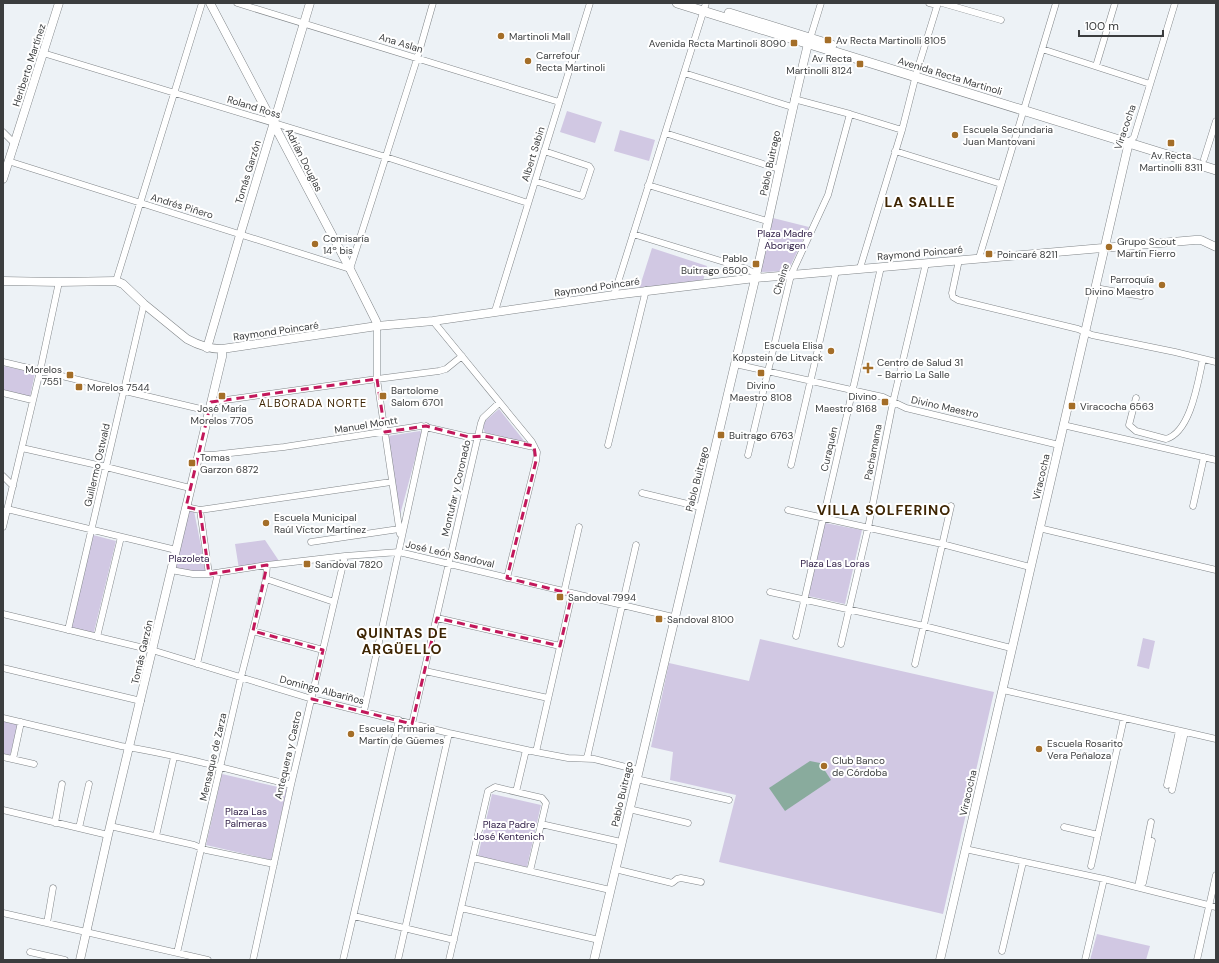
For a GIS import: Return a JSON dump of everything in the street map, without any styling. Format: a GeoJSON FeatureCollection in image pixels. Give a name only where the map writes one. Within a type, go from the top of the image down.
{"type":"FeatureCollection","features":[{"type":"Feature","properties":{"kind":"main road","name":"Heriberto Martínez"},"geometry":{"type":"LineString","coordinates":[[3,179],[59,3]]}},
{"type":"Feature","properties":{"kind":"main road","name":"Adrián Douglas"},"geometry":{"type":"LineString","coordinates":[[210,3],[274,123],[376,321],[377,326]]}},
{"type":"Feature","properties":{"kind":"main road","name":"Tomás Garzón"},"geometry":{"type":"LineString","coordinates":[[207,348],[310,3]]}},
{"type":"Feature","properties":{"kind":"main road","name":"Avenida Recta Martinoli"},"geometry":{"type":"LineString","coordinates":[[677,3],[703,6],[809,41],[1131,140],[1216,170]]}},
{"type":"Feature","properties":{"kind":"main road","name":"Pablo Buitrago"},"geometry":{"type":"LineString","coordinates":[[594,960],[673,617],[756,276],[792,107],[809,41]]}},
{"type":"Feature","properties":{"kind":"main road","name":"Avenida Recta Martinoli"},"geometry":{"type":"LineString","coordinates":[[1131,140],[1216,163]]}},
{"type":"Feature","properties":{"kind":"main road","name":"Viracocha"},"geometry":{"type":"LineString","coordinates":[[940,960],[964,849],[1104,248],[1131,140]]}},
{"type":"Feature","properties":{"kind":"main road","name":"Raymond Poincaré"},"geometry":{"type":"LineString","coordinates":[[116,281],[123,284],[144,304],[194,344],[207,348],[222,349],[377,326],[433,321],[495,311],[756,276],[836,271],[1195,240],[1206,242],[1216,247]]}},
{"type":"Feature","properties":{"kind":"main road"},"geometry":{"type":"LineString","coordinates":[[3,281],[116,281]]}},
{"type":"Feature","properties":{"kind":"main road","name":"Tomás Garzón"},"geometry":{"type":"LineString","coordinates":[[80,960],[109,831],[209,411],[222,349]]}},
{"type":"Feature","properties":{"kind":"street"},"geometry":{"type":"LineString","coordinates":[[116,281],[202,3]]}},
{"type":"Feature","properties":{"kind":"street","name":"Ana Aslan"},"geometry":{"type":"LineString","coordinates":[[237,3],[559,102]]}},
{"type":"Feature","properties":{"kind":"street"},"geometry":{"type":"LineString","coordinates":[[350,270],[417,59],[433,3]]}},
{"type":"Feature","properties":{"kind":"street","name":"Albert Sabin"},"geometry":{"type":"LineString","coordinates":[[495,311],[590,3]]}},
{"type":"Feature","properties":{"kind":"street","name":"Pablo Buitrago"},"geometry":{"type":"LineString","coordinates":[[809,41],[820,3]]}},
{"type":"Feature","properties":{"kind":"street"},"geometry":{"type":"LineString","coordinates":[[929,3],[939,4],[1001,20]]}},
{"type":"Feature","properties":{"kind":"street"},"geometry":{"type":"LineString","coordinates":[[979,258],[1056,3]]}},
{"type":"Feature","properties":{"kind":"street"},"geometry":{"type":"LineString","coordinates":[[1096,66],[1116,3]]}},
{"type":"Feature","properties":{"kind":"street","name":"Viracocha"},"geometry":{"type":"LineString","coordinates":[[1131,140],[1150,84],[1174,3]]}},
{"type":"Feature","properties":{"kind":"street"},"geometry":{"type":"LineString","coordinates":[[860,268],[939,4]]}},
{"type":"Feature","properties":{"kind":"street"},"geometry":{"type":"LineString","coordinates":[[614,295],[684,73],[703,6]]}},
{"type":"Feature","properties":{"kind":"street"},"geometry":{"type":"LineString","coordinates":[[1042,49],[1150,84]]}},
{"type":"Feature","properties":{"kind":"street","name":"Roland Ross"},"geometry":{"type":"LineString","coordinates":[[43,53],[386,157],[528,203]]}},
{"type":"Feature","properties":{"kind":"street"},"geometry":{"type":"LineString","coordinates":[[684,73],[792,107]]}},
{"type":"Feature","properties":{"kind":"street"},"geometry":{"type":"LineString","coordinates":[[794,99],[902,130]]}},
{"type":"Feature","properties":{"kind":"street","name":"Cheine"},"geometry":{"type":"LineString","coordinates":[[748,455],[791,274],[828,195],[850,114]]}},
{"type":"Feature","properties":{"kind":"street"},"geometry":{"type":"LineString","coordinates":[[1204,159],[1216,121]]}},
{"type":"Feature","properties":{"kind":"street"},"geometry":{"type":"LineString","coordinates":[[3,132],[15,144]]}},
{"type":"Feature","properties":{"kind":"street"},"geometry":{"type":"LineString","coordinates":[[665,133],[779,169]]}},
{"type":"Feature","properties":{"kind":"street"},"geometry":{"type":"LineString","coordinates":[[535,181],[582,196],[591,169],[589,166],[544,151]]}},
{"type":"Feature","properties":{"kind":"street"},"geometry":{"type":"LineString","coordinates":[[895,151],[1001,184]]}},
{"type":"Feature","properties":{"kind":"street","name":"Andrés Piñero"},"geometry":{"type":"LineString","coordinates":[[8,161],[350,270]]}},
{"type":"Feature","properties":{"kind":"street"},"geometry":{"type":"LineString","coordinates":[[648,185],[767,222]]}},
{"type":"Feature","properties":{"kind":"street"},"geometry":{"type":"LineString","coordinates":[[633,234],[747,269],[756,276]]}},
{"type":"Feature","properties":{"kind":"street"},"geometry":{"type":"LineString","coordinates":[[959,260],[952,293],[954,299],[1085,332],[1092,336],[1216,362]]}},
{"type":"Feature","properties":{"kind":"street","name":"Pachamama"},"geometry":{"type":"LineString","coordinates":[[841,644],[868,528],[893,402],[926,263]]}},
{"type":"Feature","properties":{"kind":"street","name":"Curaquén"},"geometry":{"type":"LineString","coordinates":[[796,636],[881,267]]}},
{"type":"Feature","properties":{"kind":"street"},"geometry":{"type":"LineString","coordinates":[[791,465],[836,271]]}},
{"type":"Feature","properties":{"kind":"street"},"geometry":{"type":"LineString","coordinates":[[3,527],[40,371],[59,282]]}},
{"type":"Feature","properties":{"kind":"street"},"geometry":{"type":"LineString","coordinates":[[1095,288],[1141,296]]}},
{"type":"Feature","properties":{"kind":"street"},"geometry":{"type":"LineString","coordinates":[[608,446],[646,290]]}},
{"type":"Feature","properties":{"kind":"street","name":"Guillermo Ostwald"},"geometry":{"type":"LineString","coordinates":[[68,630],[144,304]]}},
{"type":"Feature","properties":{"kind":"street"},"geometry":{"type":"LineString","coordinates":[[433,321],[534,446],[536,452],[536,461],[507,578]]}},
{"type":"Feature","properties":{"kind":"street"},"geometry":{"type":"LineString","coordinates":[[377,326],[377,379],[400,538]]}},
{"type":"Feature","properties":{"kind":"street"},"geometry":{"type":"LineString","coordinates":[[211,402],[442,371],[462,356]]}},
{"type":"Feature","properties":{"kind":"street"},"geometry":{"type":"LineString","coordinates":[[1136,398],[1129,425],[1132,429],[1166,439],[1170,438],[1178,432],[1188,417],[1204,359]]}},
{"type":"Feature","properties":{"kind":"street"},"geometry":{"type":"LineString","coordinates":[[3,362],[209,411]]}},
{"type":"Feature","properties":{"kind":"street","name":"Divino Maestro"},"geometry":{"type":"LineString","coordinates":[[735,364],[883,397],[906,408],[1059,445]]}},
{"type":"Feature","properties":{"kind":"street"},"geometry":{"type":"LineString","coordinates":[[3,393],[32,400]]}},
{"type":"Feature","properties":{"kind":"street","name":"Montufar y Coronado"},"geometry":{"type":"LineString","coordinates":[[412,724],[481,423],[499,403]]}},
{"type":"Feature","properties":{"kind":"street"},"geometry":{"type":"LineString","coordinates":[[1063,424],[1216,460]]}},
{"type":"Feature","properties":{"kind":"street"},"geometry":{"type":"LineString","coordinates":[[364,711],[399,552],[400,538],[426,426]]}},
{"type":"Feature","properties":{"kind":"street","name":"Manuel Montt"},"geometry":{"type":"LineString","coordinates":[[198,454],[212,455],[284,447],[426,426],[469,437],[484,436],[534,446]]}},
{"type":"Feature","properties":{"kind":"street"},"geometry":{"type":"LineString","coordinates":[[22,448],[190,488]]}},
{"type":"Feature","properties":{"kind":"street"},"geometry":{"type":"LineString","coordinates":[[1193,506],[1204,457]]}},
{"type":"Feature","properties":{"kind":"street"},"geometry":{"type":"LineString","coordinates":[[3,476],[12,486]]}},
{"type":"Feature","properties":{"kind":"street"},"geometry":{"type":"LineString","coordinates":[[186,507],[200,510],[391,482]]}},
{"type":"Feature","properties":{"kind":"street"},"geometry":{"type":"LineString","coordinates":[[642,494],[700,507]]}},
{"type":"Feature","properties":{"kind":"street"},"geometry":{"type":"LineString","coordinates":[[915,664],[951,506]]}},
{"type":"Feature","properties":{"kind":"street"},"geometry":{"type":"LineString","coordinates":[[7,509],[176,550]]}},
{"type":"Feature","properties":{"kind":"street"},"geometry":{"type":"LineString","coordinates":[[200,510],[209,574]]}},
{"type":"Feature","properties":{"kind":"street"},"geometry":{"type":"LineString","coordinates":[[788,510],[942,544],[1030,567]]}},
{"type":"Feature","properties":{"kind":"street"},"geometry":{"type":"LineString","coordinates":[[564,592],[579,527]]}},
{"type":"Feature","properties":{"kind":"street"},"geometry":{"type":"LineString","coordinates":[[1039,528],[1216,570]]}},
{"type":"Feature","properties":{"kind":"street"},"geometry":{"type":"LineString","coordinates":[[311,542],[399,529]]}},
{"type":"Feature","properties":{"kind":"street"},"geometry":{"type":"LineString","coordinates":[[97,637],[121,536]]}},
{"type":"Feature","properties":{"kind":"street"},"geometry":{"type":"LineString","coordinates":[[587,758],[636,544]]}},
{"type":"Feature","properties":{"kind":"street","name":"José León Sandoval"},"geometry":{"type":"LineString","coordinates":[[171,570],[193,574],[209,574],[267,565],[345,556],[399,552],[673,617]]}},
{"type":"Feature","properties":{"kind":"street","name":"Antequera y Castro"},"geometry":{"type":"LineString","coordinates":[[253,960],[291,785],[345,556]]}},
{"type":"Feature","properties":{"kind":"street","name":"Mensaque de Zarza"},"geometry":{"type":"LineString","coordinates":[[177,953],[241,677],[266,579],[267,565]]}},
{"type":"Feature","properties":{"kind":"street"},"geometry":{"type":"LineString","coordinates":[[196,664],[218,573]]}},
{"type":"Feature","properties":{"kind":"street"},"geometry":{"type":"LineString","coordinates":[[266,579],[334,602]]}},
{"type":"Feature","properties":{"kind":"street"},"geometry":{"type":"LineString","coordinates":[[770,592],[924,626],[1011,648]]}},
{"type":"Feature","properties":{"kind":"street"},"geometry":{"type":"LineString","coordinates":[[536,752],[572,594]]}},
{"type":"Feature","properties":{"kind":"street","name":"Domingo Albariños"},"geometry":{"type":"LineString","coordinates":[[3,614],[152,650],[312,699],[412,724],[526,750],[568,758],[587,758],[638,770]]}},
{"type":"Feature","properties":{"kind":"street"},"geometry":{"type":"LineString","coordinates":[[437,618],[560,646]]}},
{"type":"Feature","properties":{"kind":"street"},"geometry":{"type":"LineString","coordinates":[[253,631],[323,650]]}},
{"type":"Feature","properties":{"kind":"street"},"geometry":{"type":"LineString","coordinates":[[3,668],[141,701]]}},
{"type":"Feature","properties":{"kind":"street"},"geometry":{"type":"LineString","coordinates":[[425,671],[548,698]]}},
{"type":"Feature","properties":{"kind":"street"},"geometry":{"type":"LineString","coordinates":[[1002,690],[1216,739]]}},
{"type":"Feature","properties":{"kind":"street"},"geometry":{"type":"LineString","coordinates":[[3,718],[129,748],[174,756],[291,785]]}},
{"type":"Feature","properties":{"kind":"street"},"geometry":{"type":"LineString","coordinates":[[1091,866],[1124,718]]}},
{"type":"Feature","properties":{"kind":"street"},"geometry":{"type":"LineString","coordinates":[[344,960],[399,720]]}},
{"type":"Feature","properties":{"kind":"street"},"geometry":{"type":"LineString","coordinates":[[13,760],[21,722]]}},
{"type":"Feature","properties":{"kind":"street"},"geometry":{"type":"LineString","coordinates":[[1169,787],[1182,731]]}},
{"type":"Feature","properties":{"kind":"street"},"geometry":{"type":"LineString","coordinates":[[398,960],[450,733]]}},
{"type":"Feature","properties":{"kind":"street"},"geometry":{"type":"LineString","coordinates":[[516,792],[526,750]]}},
{"type":"Feature","properties":{"kind":"street"},"geometry":{"type":"LineString","coordinates":[[156,836],[174,756]]}},
{"type":"Feature","properties":{"kind":"street"},"geometry":{"type":"LineString","coordinates":[[3,757],[34,764]]}},
{"type":"Feature","properties":{"kind":"street"},"geometry":{"type":"LineString","coordinates":[[636,779],[729,800]]}},
{"type":"Feature","properties":{"kind":"street"},"geometry":{"type":"LineString","coordinates":[[54,823],[62,784]]}},
{"type":"Feature","properties":{"kind":"street"},"geometry":{"type":"LineString","coordinates":[[79,828],[89,784]]}},
{"type":"Feature","properties":{"kind":"street"},"geometry":{"type":"LineString","coordinates":[[450,960],[488,791],[491,788],[542,798],[546,803],[530,871]]}},
{"type":"Feature","properties":{"kind":"street"},"geometry":{"type":"LineString","coordinates":[[629,809],[688,823]]}},
{"type":"Feature","properties":{"kind":"street"},"geometry":{"type":"LineString","coordinates":[[3,810],[79,828],[156,836],[206,850],[274,864]]}},
{"type":"Feature","properties":{"kind":"street"},"geometry":{"type":"LineString","coordinates":[[1140,888],[1152,822]]}},
{"type":"Feature","properties":{"kind":"street"},"geometry":{"type":"LineString","coordinates":[[541,824],[621,842]]}},
{"type":"Feature","properties":{"kind":"street"},"geometry":{"type":"LineString","coordinates":[[1064,827],[1098,835]]}},
{"type":"Feature","properties":{"kind":"street"},"geometry":{"type":"LineString","coordinates":[[1140,888],[1152,841]]}},
{"type":"Feature","properties":{"kind":"street"},"geometry":{"type":"LineString","coordinates":[[964,849],[1104,879],[1216,907]]}},
{"type":"Feature","properties":{"kind":"street"},"geometry":{"type":"LineString","coordinates":[[473,858],[610,890]]}},
{"type":"Feature","properties":{"kind":"street"},"geometry":{"type":"LineString","coordinates":[[1002,951],[1023,862]]}},
{"type":"Feature","properties":{"kind":"street"},"geometry":{"type":"LineString","coordinates":[[615,869],[672,883],[681,878],[701,882]]}},
{"type":"Feature","properties":{"kind":"street"},"geometry":{"type":"LineString","coordinates":[[1197,960],[1216,875]]}},
{"type":"Feature","properties":{"kind":"street"},"geometry":{"type":"LineString","coordinates":[[1085,960],[1104,879]]}},
{"type":"Feature","properties":{"kind":"street"},"geometry":{"type":"LineString","coordinates":[[47,923],[53,888]]}},
{"type":"Feature","properties":{"kind":"street"},"geometry":{"type":"LineString","coordinates":[[461,908],[599,940]]}},
{"type":"Feature","properties":{"kind":"street"},"geometry":{"type":"LineString","coordinates":[[3,913],[208,960]]}},
{"type":"Feature","properties":{"kind":"street"},"geometry":{"type":"LineString","coordinates":[[354,916],[454,940]]}},
{"type":"Feature","properties":{"kind":"street"},"geometry":{"type":"LineString","coordinates":[[30,952],[65,960]]}},
{"type":"Feature","properties":{"kind":"highlighted area"},"geometry":{"type":"Polygon","coordinates":[[[377,379],[385,432],[426,426],[469,437],[484,436],[534,446],[536,461],[507,578],[572,594],[560,646],[437,618],[412,724],[312,699],[323,650],[253,631],[267,565],[209,574],[200,510],[186,507],[211,402],[377,379]]]}},
{"type":"Feature","properties":{"kind":"green space"},"geometry":{"type":"Polygon","coordinates":[[[567,111],[602,122],[595,143],[560,132],[567,111]]]}},
{"type":"Feature","properties":{"kind":"green space"},"geometry":{"type":"Polygon","coordinates":[[[620,130],[655,140],[649,161],[614,151],[620,130]]]}},
{"type":"Feature","properties":{"kind":"green space","name":"Plaza Madre Aborigen"},"geometry":{"type":"Polygon","coordinates":[[[773,218],[809,227],[788,271],[760,272],[773,218]]]}},
{"type":"Feature","properties":{"kind":"green space"},"geometry":{"type":"Polygon","coordinates":[[[652,248],[707,266],[703,281],[639,289],[652,248]]]}},
{"type":"Feature","properties":{"kind":"green space"},"geometry":{"type":"Polygon","coordinates":[[[3,366],[35,373],[30,397],[3,391],[3,366]]]}},
{"type":"Feature","properties":{"kind":"green space"},"geometry":{"type":"Polygon","coordinates":[[[499,409],[525,442],[485,433],[483,428],[485,421],[499,409]]]}},
{"type":"Feature","properties":{"kind":"green space"},"geometry":{"type":"Polygon","coordinates":[[[420,431],[422,433],[400,515],[388,436],[420,431]]]}},
{"type":"Feature","properties":{"kind":"green space","name":"Plazoleta"},"geometry":{"type":"Polygon","coordinates":[[[187,510],[194,511],[206,571],[184,571],[174,569],[187,510]]]}},
{"type":"Feature","properties":{"kind":"green space","name":"Plaza Las Loras"},"geometry":{"type":"Polygon","coordinates":[[[825,523],[862,530],[845,604],[808,596],[825,523]]]}},
{"type":"Feature","properties":{"kind":"green space"},"geometry":{"type":"Polygon","coordinates":[[[93,535],[116,541],[93,636],[71,630],[93,535]]]}},
{"type":"Feature","properties":{"kind":"green space"},"geometry":{"type":"Polygon","coordinates":[[[265,540],[281,564],[239,569],[235,544],[265,540]]]}},
{"type":"Feature","properties":{"kind":"green space"},"geometry":{"type":"Polygon","coordinates":[[[1143,638],[1155,641],[1149,669],[1137,666],[1143,638]]]}},
{"type":"Feature","properties":{"kind":"green space","name":"Club Banco de Córdoba"},"geometry":{"type":"Polygon","coordinates":[[[760,639],[994,692],[943,914],[719,862],[736,795],[670,780],[673,752],[651,747],[669,663],[749,681],[760,639]]]}},
{"type":"Feature","properties":{"kind":"green space"},"geometry":{"type":"Polygon","coordinates":[[[3,721],[18,724],[10,756],[3,754],[3,721]]]}},
{"type":"Feature","properties":{"kind":"green space","name":"Plaza Las Palmeras"},"geometry":{"type":"Polygon","coordinates":[[[222,774],[287,789],[271,860],[206,845],[222,774]]]}},
{"type":"Feature","properties":{"kind":"green space","name":"Plaza Padre José Kentenich"},"geometry":{"type":"Polygon","coordinates":[[[492,794],[541,805],[527,867],[478,856],[492,794]]]}},
{"type":"Feature","properties":{"kind":"green space"},"geometry":{"type":"Polygon","coordinates":[[[1097,934],[1150,946],[1146,960],[1090,960],[1097,934]]]}},
{"type":"Feature","properties":{"kind":"shaded area"},"geometry":{"type":"Polygon","coordinates":[[[810,761],[820,763],[831,780],[785,811],[769,788],[810,761]]]}},
{"type":"Feature","properties":{"kind":"place","name":"Martinoli Mall"},"geometry":{"type":"Point","coordinates":[501,36]}},
{"type":"Feature","properties":{"kind":"place","name":"Av Recta Martinolli 8105"},"geometry":{"type":"Point","coordinates":[828,40]}},
{"type":"Feature","properties":{"kind":"place","name":"Avenida Recta Martinoli 8090"},"geometry":{"type":"Point","coordinates":[794,43]}},
{"type":"Feature","properties":{"kind":"place","name":"Carrefour Recta Martinoli"},"geometry":{"type":"Point","coordinates":[528,61]}},
{"type":"Feature","properties":{"kind":"place","name":"Av Recta Martinolli 8124"},"geometry":{"type":"Point","coordinates":[860,64]}},
{"type":"Feature","properties":{"kind":"place","name":"Escuela Secundaria Juan Mantovani"},"geometry":{"type":"Point","coordinates":[955,135]}},
{"type":"Feature","properties":{"kind":"place","name":"Av Recta Martinolli 8311"},"geometry":{"type":"Point","coordinates":[1171,143]}},
{"type":"Feature","properties":{"kind":"place","name":"Comisaría 14º bis"},"geometry":{"type":"Point","coordinates":[315,244]}},
{"type":"Feature","properties":{"kind":"place","name":"Grupo Scout Martín Fierro"},"geometry":{"type":"Point","coordinates":[1109,247]}},
{"type":"Feature","properties":{"kind":"place","name":"Poincaré 8211"},"geometry":{"type":"Point","coordinates":[989,254]}},
{"type":"Feature","properties":{"kind":"place","name":"Pablo Buitrago 6500"},"geometry":{"type":"Point","coordinates":[756,264]}},
{"type":"Feature","properties":{"kind":"place","name":"Parroquía Divino Maestro"},"geometry":{"type":"Point","coordinates":[1162,285]}},
{"type":"Feature","properties":{"kind":"place","name":"Escuela Elisa Kopstein de Litvack"},"geometry":{"type":"Point","coordinates":[831,351]}},
{"type":"Feature","properties":{"kind":"place","name":"Centro de Salud 31 - Barrio La Salle"},"geometry":{"type":"Point","coordinates":[868,368]}},
{"type":"Feature","properties":{"kind":"place","name":"Divino Maestro 8108"},"geometry":{"type":"Point","coordinates":[761,373]}},
{"type":"Feature","properties":{"kind":"place","name":"Morelos 7551"},"geometry":{"type":"Point","coordinates":[70,375]}},
{"type":"Feature","properties":{"kind":"place","name":"Morelos 7544"},"geometry":{"type":"Point","coordinates":[79,387]}},
{"type":"Feature","properties":{"kind":"place","name":"José María Morelos 7705"},"geometry":{"type":"Point","coordinates":[222,396]}},
{"type":"Feature","properties":{"kind":"place","name":"Bartolome Salom 6701"},"geometry":{"type":"Point","coordinates":[383,396]}},
{"type":"Feature","properties":{"kind":"place","name":"Divino Maestro 8168"},"geometry":{"type":"Point","coordinates":[885,402]}},
{"type":"Feature","properties":{"kind":"place","name":"Viracocha 6563"},"geometry":{"type":"Point","coordinates":[1072,406]}},
{"type":"Feature","properties":{"kind":"place","name":"Buitrago 6763"},"geometry":{"type":"Point","coordinates":[721,435]}},
{"type":"Feature","properties":{"kind":"place","name":"Tomas Garzon 6872"},"geometry":{"type":"Point","coordinates":[192,463]}},
{"type":"Feature","properties":{"kind":"place","name":"Escuela Municipal Raúl Víctor Martínez"},"geometry":{"type":"Point","coordinates":[266,523]}},
{"type":"Feature","properties":{"kind":"place","name":"Sandoval 7820"},"geometry":{"type":"Point","coordinates":[307,564]}},
{"type":"Feature","properties":{"kind":"place","name":"Sandoval 7994"},"geometry":{"type":"Point","coordinates":[560,597]}},
{"type":"Feature","properties":{"kind":"place","name":"Sandoval 8100"},"geometry":{"type":"Point","coordinates":[659,619]}},
{"type":"Feature","properties":{"kind":"place","name":"Escuela Primaria Martín de Güemes"},"geometry":{"type":"Point","coordinates":[351,734]}},
{"type":"Feature","properties":{"kind":"place","name":"Escuela Rosarito Vera Peñaloza"},"geometry":{"type":"Point","coordinates":[1039,749]}},
{"type":"Feature","properties":{"kind":"place","name":"Club Banco de Córdoba"},"geometry":{"type":"Point","coordinates":[824,766]}},
{"type":"Feature","properties":{"kind":"district","name":"LA SALLE"},"geometry":{"type":"Point","coordinates":[920,202]}},
{"type":"Feature","properties":{"kind":"district","name":"ALBORADA NORTE"},"geometry":{"type":"Point","coordinates":[313,403]}},
{"type":"Feature","properties":{"kind":"district","name":"VILLA SOLFERINO"},"geometry":{"type":"Point","coordinates":[884,510]}},
{"type":"Feature","properties":{"kind":"district","name":"QUINTAS DE ARGÜELLO"},"geometry":{"type":"Point","coordinates":[402,642]}}]}
